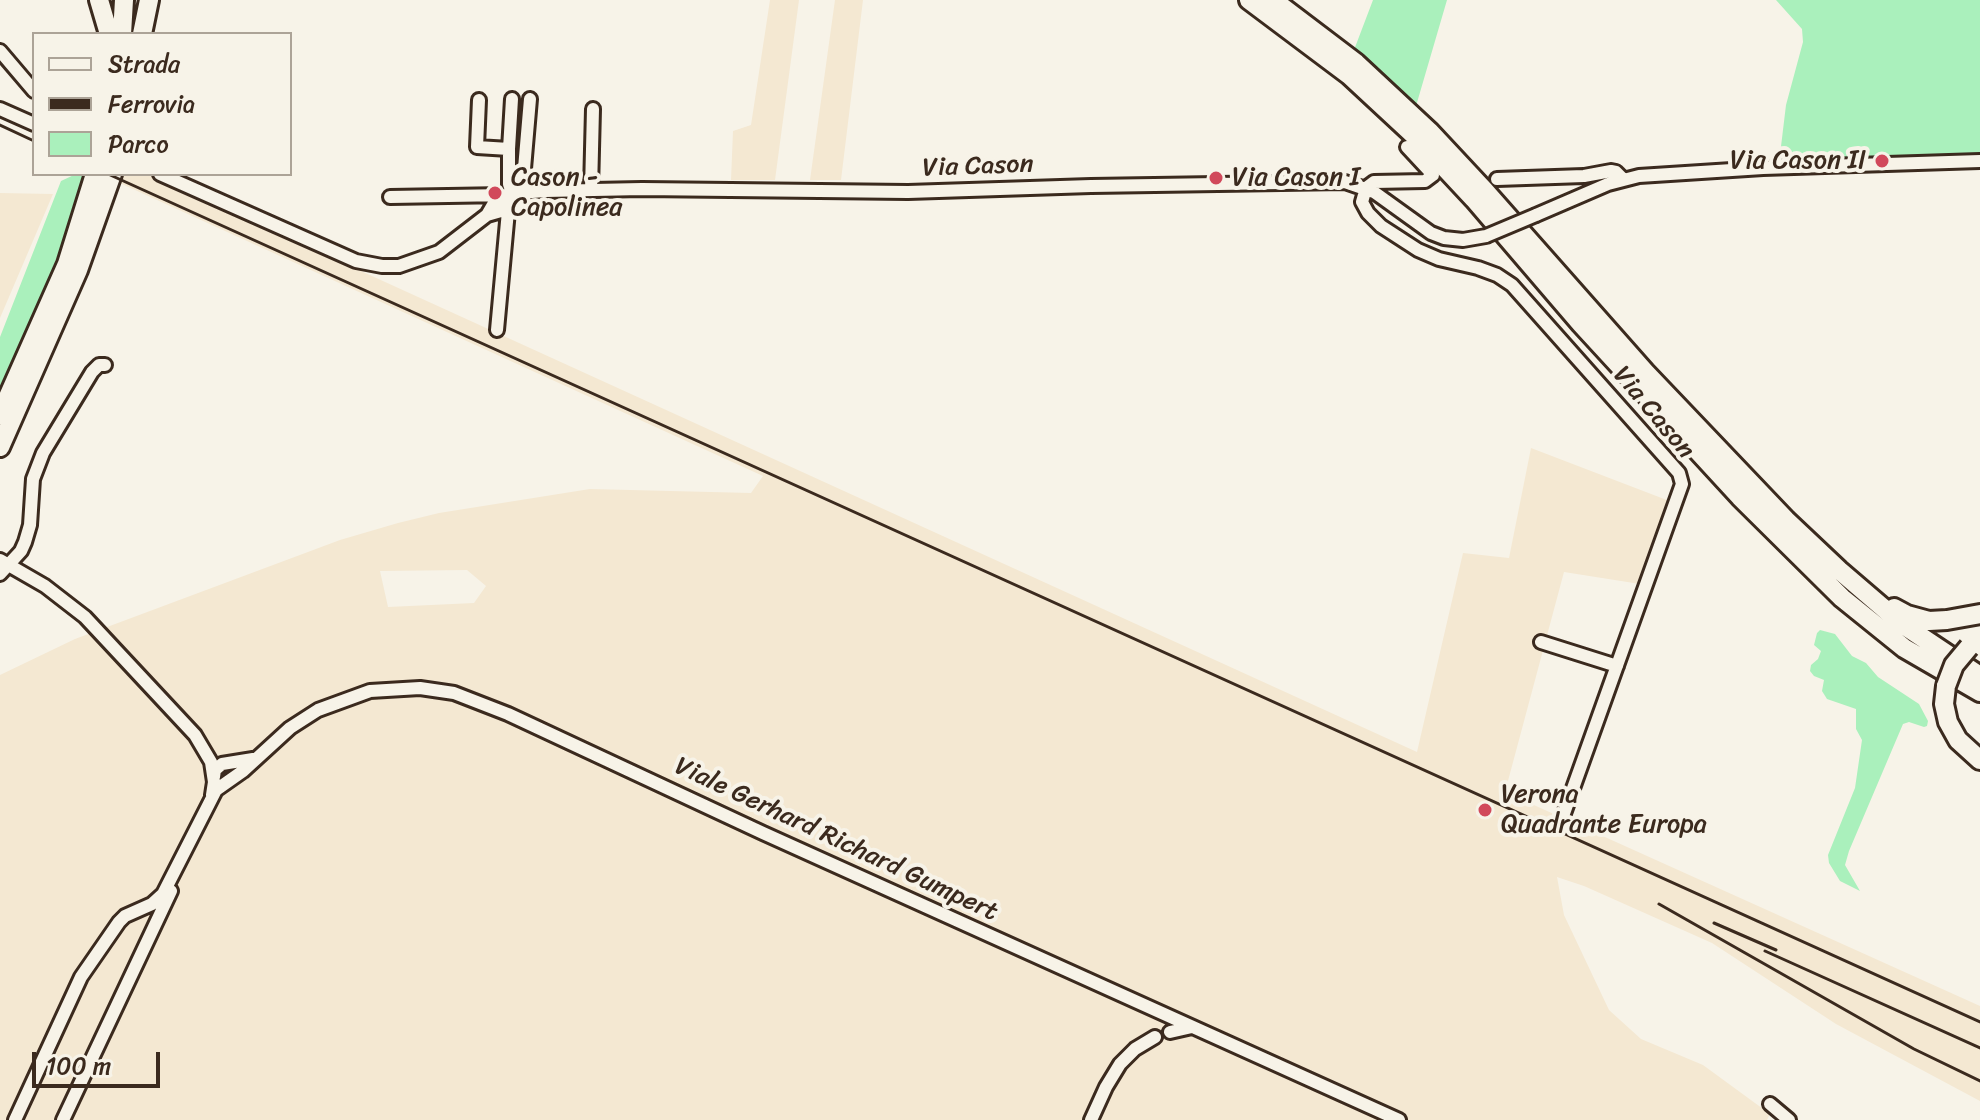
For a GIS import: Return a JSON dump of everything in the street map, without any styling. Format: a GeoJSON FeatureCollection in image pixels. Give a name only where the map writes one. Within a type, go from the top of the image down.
{"type":"FeatureCollection","features":[{"type":"Feature","properties":{"kind":"highway"},"geometry":{"type":"LineString","coordinates":[[99,0],[108,32]]}},
{"type":"Feature","properties":{"kind":"highway"},"geometry":{"type":"LineString","coordinates":[[122,32],[124,0]]}},
{"type":"Feature","properties":{"kind":"highway"},"geometry":{"type":"LineString","coordinates":[[133,32],[135,0]]}},
{"type":"Feature","properties":{"kind":"highway"},"geometry":{"type":"LineString","coordinates":[[142,32],[149,0]]}},
{"type":"Feature","properties":{"kind":"highway"},"geometry":{"type":"LineString","coordinates":[[1249,0],[1349,75],[1419,140],[1581,324],[1740,497],[1842,598],[1980,703]]}},
{"type":"Feature","properties":{"kind":"highway"},"geometry":{"type":"LineString","coordinates":[[1273,0],[1356,63],[1418,121],[1700,430],[1839,570],[1902,624],[1980,676]]}},
{"type":"Feature","properties":{"kind":"highway"},"geometry":{"type":"LineString","coordinates":[[0,415],[67,264],[94,176]]}},
{"type":"Feature","properties":{"kind":"highway"},"geometry":{"type":"LineString","coordinates":[[0,447],[78,270],[111,176]]}},
{"type":"Feature","properties":{"kind":"highway"},"geometry":{"type":"LineString","coordinates":[[1839,570],[1898,611],[1914,618],[1938,621],[1976,614]]}},
{"type":"Feature","properties":{"kind":"highway"},"geometry":{"type":"LineString","coordinates":[[1975,644],[1954,665],[1946,686],[1944,704],[1948,722],[1958,740],[1980,760]]}},
{"type":"Feature","properties":{"kind":"highway"},"geometry":{"type":"LineString","coordinates":[[1904,648],[1980,692]]}},
{"type":"Feature","properties":{"kind":"street"},"geometry":{"type":"LineString","coordinates":[[0,51],[32,89]]}},
{"type":"Feature","properties":{"kind":"street"},"geometry":{"type":"LineString","coordinates":[[165,176],[356,261],[399,266],[439,252],[502,204],[509,184],[512,99]]}},
{"type":"Feature","properties":{"kind":"street"},"geometry":{"type":"LineString","coordinates":[[502,204],[530,99]]}},
{"type":"Feature","properties":{"kind":"street"},"geometry":{"type":"LineString","coordinates":[[479,100],[477,147],[509,149]]}},
{"type":"Feature","properties":{"kind":"street"},"geometry":{"type":"LineString","coordinates":[[0,109],[32,123]]}},
{"type":"Feature","properties":{"kind":"street"},"geometry":{"type":"LineString","coordinates":[[591,190],[593,109]]}},
{"type":"Feature","properties":{"kind":"street","name":"Via Cason"},"geometry":{"type":"LineString","coordinates":[[1407,147],[1431,170],[1431,179],[1374,182],[1366,188],[1362,202],[1368,213],[1395,236],[1418,250],[1497,275],[1512,285],[1679,473],[1682,484],[1562,819]]}},
{"type":"Feature","properties":{"kind":"street","name":"Via Cason"},"geometry":{"type":"LineString","coordinates":[[390,197],[477,197],[502,204],[591,190],[908,192],[1345,182],[1366,188],[1431,233],[1463,240],[1486,236],[1623,179],[1763,168],[1980,161]]}},
{"type":"Feature","properties":{"kind":"street","name":"Via Cason"},"geometry":{"type":"LineString","coordinates":[[1497,179],[1584,176],[1611,171],[1623,179]]}},
{"type":"Feature","properties":{"kind":"street","name":"Via Cason"},"geometry":{"type":"LineString","coordinates":[[477,197],[502,204]]}},
{"type":"Feature","properties":{"kind":"street"},"geometry":{"type":"LineString","coordinates":[[497,330],[508,211],[502,204]]}},
{"type":"Feature","properties":{"kind":"street"},"geometry":{"type":"LineString","coordinates":[[105,365],[99,365],[92,372],[43,453],[33,479],[30,525],[25,542],[21,551],[3,566],[45,586],[85,617],[195,735],[208,755],[214,777]]}},
{"type":"Feature","properties":{"kind":"street"},"geometry":{"type":"LineString","coordinates":[[1541,642],[1617,666]]}},
{"type":"Feature","properties":{"kind":"street","name":"Viale Gerhard Richard Gumpert"},"geometry":{"type":"LineString","coordinates":[[248,764],[302,719],[350,696],[395,688],[454,693],[508,714],[763,833],[1399,1120]]}},
{"type":"Feature","properties":{"kind":"street"},"geometry":{"type":"LineString","coordinates":[[211,799],[219,765],[248,764]]}},
{"type":"Feature","properties":{"kind":"street"},"geometry":{"type":"LineString","coordinates":[[15,1120],[81,977],[119,922],[152,904],[163,894],[216,790],[248,764]]}},
{"type":"Feature","properties":{"kind":"street"},"geometry":{"type":"LineString","coordinates":[[63,1120],[178,876],[182,859]]}},
{"type":"Feature","properties":{"kind":"street"},"geometry":{"type":"LineString","coordinates":[[1170,1032],[1192,1027]]}},
{"type":"Feature","properties":{"kind":"street"},"geometry":{"type":"LineString","coordinates":[[1091,1120],[1120,1064],[1135,1049],[1155,1037]]}},
{"type":"Feature","properties":{"kind":"street"},"geometry":{"type":"LineString","coordinates":[[1770,1104],[1789,1120]]}},
{"type":"Feature","properties":{"kind":"shaded area"},"geometry":{"type":"Polygon","coordinates":[[[770,0],[799,0],[775,180],[731,180],[733,131],[751,125],[770,0]]]}},
{"type":"Feature","properties":{"kind":"shaded area"},"geometry":{"type":"Polygon","coordinates":[[[835,0],[863,0],[841,180],[810,180],[835,0]]]}},
{"type":"Feature","properties":{"kind":"shaded area"},"geometry":{"type":"Polygon","coordinates":[[[104,176],[152,176],[1417,752],[1463,553],[1509,558],[1531,448],[1672,502],[1640,584],[1564,572],[1505,792],[1980,1006],[1980,1101],[1836,1024],[1712,943],[1557,877],[1564,915],[1609,1010],[1641,1039],[1703,1065],[1770,1114],[1767,1120],[0,1120],[0,675],[75,639],[340,540],[439,513],[590,489],[751,493],[763,476],[104,176]],[[467,570],[380,571],[388,607],[474,603],[486,586],[467,570]]]}},
{"type":"Feature","properties":{"kind":"shaded area"},"geometry":{"type":"Polygon","coordinates":[[[0,193],[53,194],[0,318],[0,193]]]}},
{"type":"Feature","properties":{"kind":"green space"},"geometry":{"type":"Polygon","coordinates":[[[1373,0],[1447,0],[1416,106],[1354,50],[1373,0]]]}},
{"type":"Feature","properties":{"kind":"green space"},"geometry":{"type":"Polygon","coordinates":[[[1776,0],[1980,0],[1980,154],[1779,163],[1786,105],[1803,42],[1802,29],[1776,0]]]}},
{"type":"Feature","properties":{"kind":"green space"},"geometry":{"type":"Polygon","coordinates":[[[72,176],[85,176],[36,313],[0,391],[0,337],[61,181],[72,176]]]}},
{"type":"Feature","properties":{"kind":"green space"},"geometry":{"type":"Polygon","coordinates":[[[1820,630],[1835,634],[1852,656],[1866,663],[1878,677],[1919,704],[1928,721],[1924,727],[1909,722],[1903,724],[1849,851],[1845,865],[1860,891],[1840,881],[1829,863],[1828,855],[1855,788],[1862,740],[1856,729],[1856,709],[1827,699],[1822,691],[1824,680],[1810,671],[1821,651],[1814,645],[1820,630]]]}},
{"type":"Feature","properties":{"kind":"railway"},"geometry":{"type":"LineString","coordinates":[[0,125],[32,140]]}},
{"type":"Feature","properties":{"kind":"railway"},"geometry":{"type":"LineString","coordinates":[[112,176],[1980,1022]]}},
{"type":"Feature","properties":{"kind":"railway"},"geometry":{"type":"LineString","coordinates":[[1659,904],[1914,1049],[1980,1081]]}},
{"type":"Feature","properties":{"kind":"railway"},"geometry":{"type":"LineString","coordinates":[[1714,923],[1776,950]]}},
{"type":"Feature","properties":{"kind":"railway"},"geometry":{"type":"LineString","coordinates":[[1765,951],[1980,1048]]}},
{"type":"Feature","properties":{"kind":"place","name":"Via Cason II"},"geometry":{"type":"Point","coordinates":[1882,161]}},
{"type":"Feature","properties":{"kind":"place","name":"Via Cason I"},"geometry":{"type":"Point","coordinates":[1216,178]}},
{"type":"Feature","properties":{"kind":"place","name":"Cason - Capolinea"},"geometry":{"type":"Point","coordinates":[495,193]}},
{"type":"Feature","properties":{"kind":"place","name":"Verona Quadrante Europa"},"geometry":{"type":"Point","coordinates":[1485,810]}}]}
